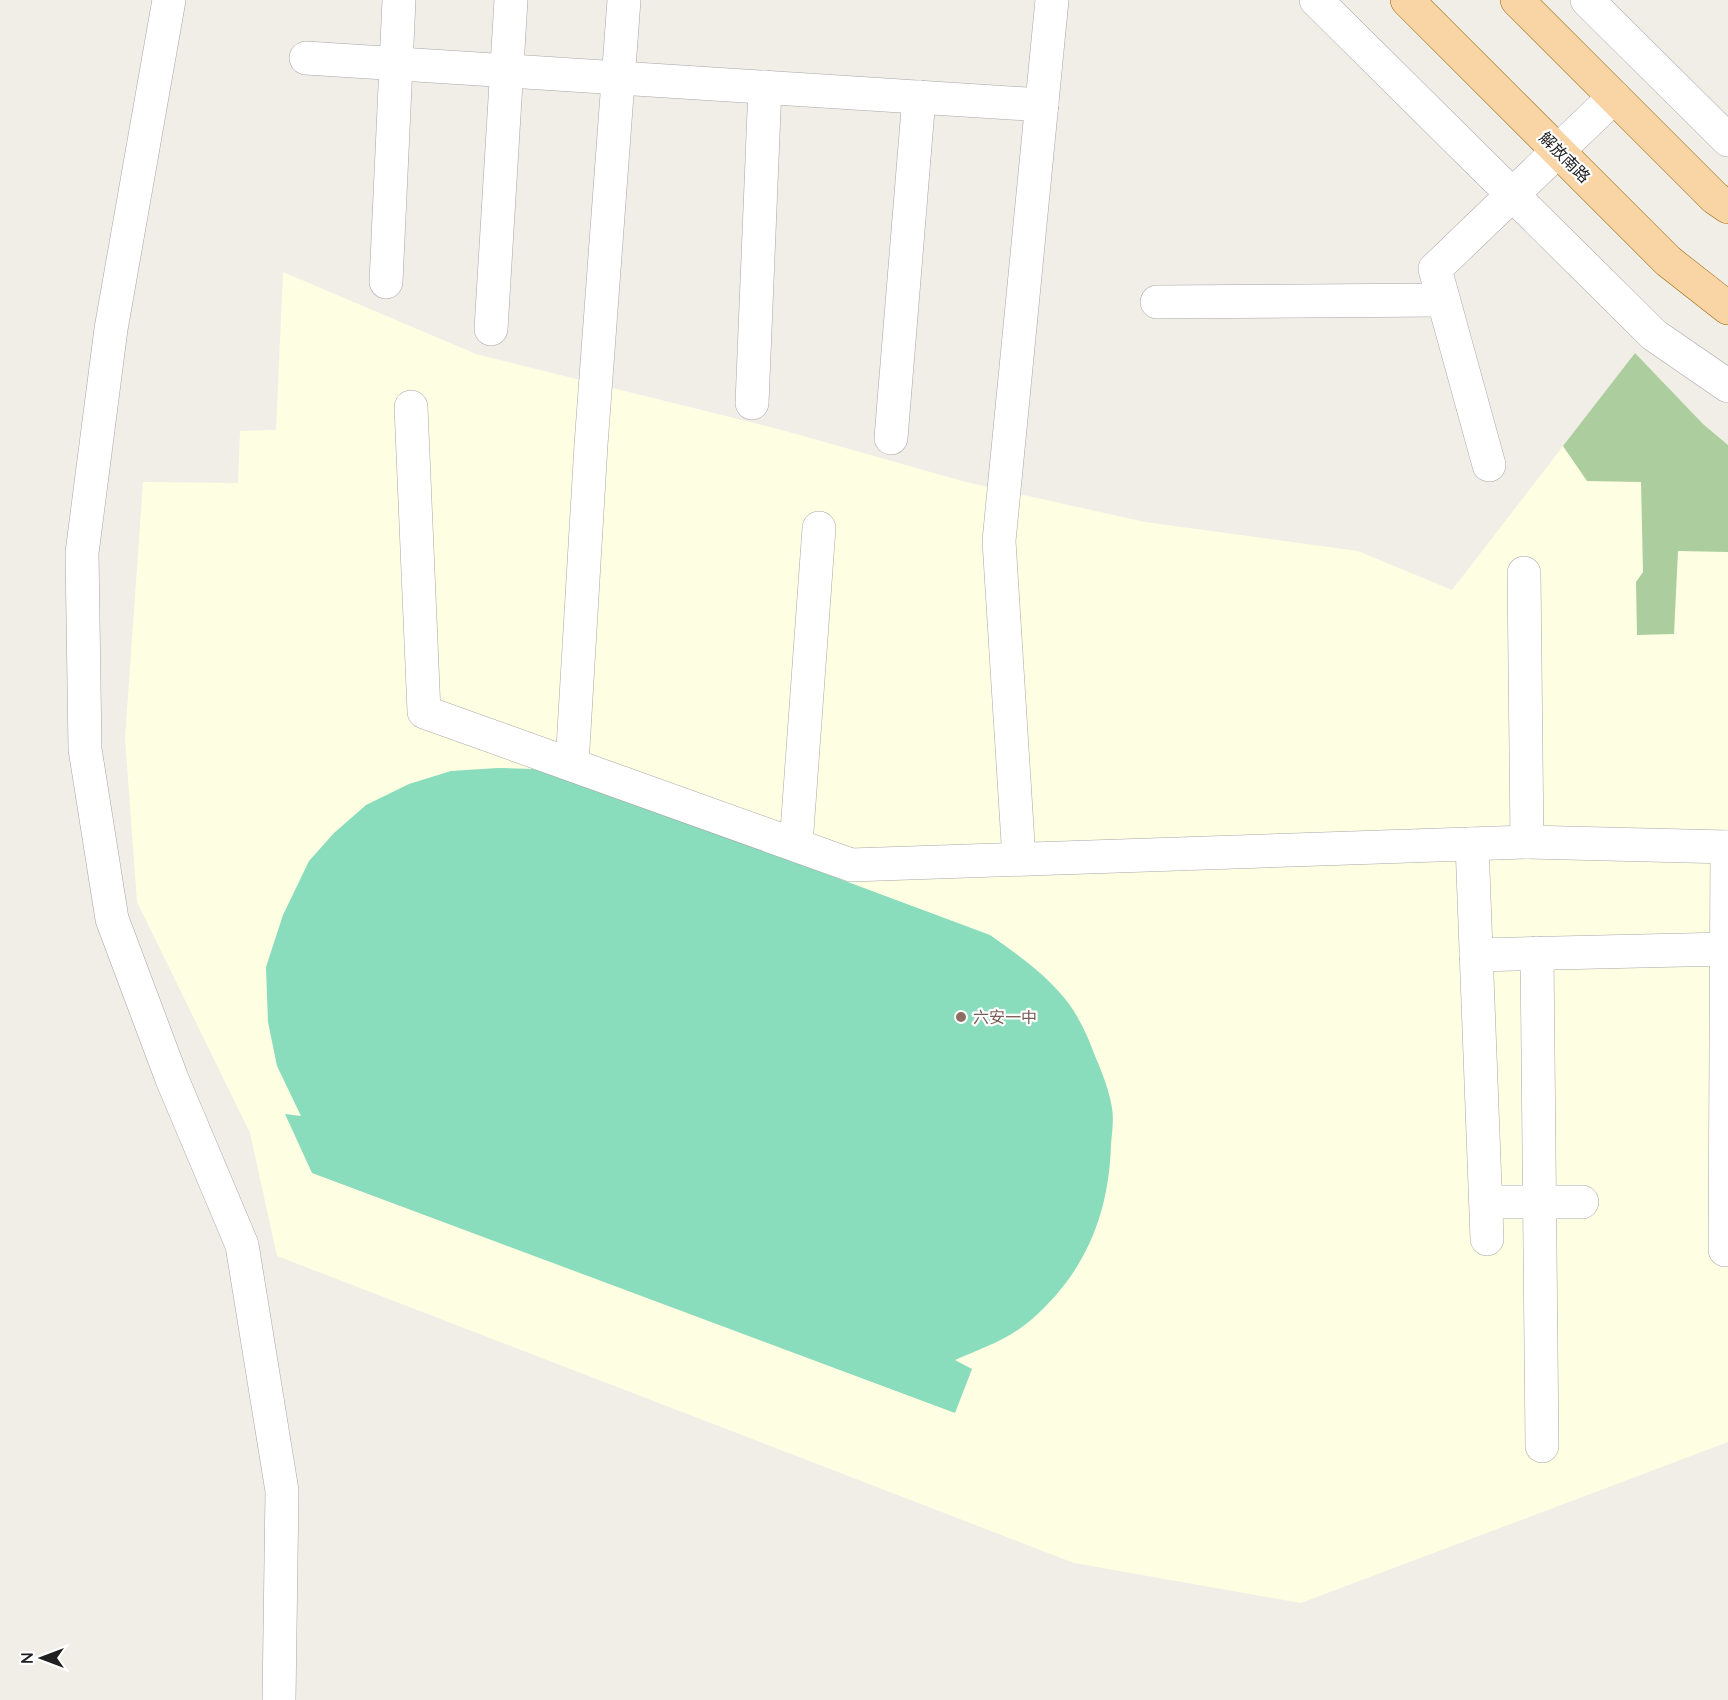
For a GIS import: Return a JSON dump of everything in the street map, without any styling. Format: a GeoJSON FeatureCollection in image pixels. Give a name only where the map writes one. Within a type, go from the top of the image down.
{"type":"FeatureCollection","features":[{"type":"Feature","properties":{"kind":"main road","name":"解放南路"},"geometry":{"type":"LineString","coordinates":[[1407,0],[1668,261],[1728,308]]}},
{"type":"Feature","properties":{"kind":"main road"},"geometry":{"type":"LineString","coordinates":[[1517,0],[1715,198],[1728,207]]}},
{"type":"Feature","properties":{"kind":"street"},"geometry":{"type":"LineString","coordinates":[[169,0],[111,328],[82,554],[85,749],[112,919],[172,1079],[242,1245],[282,1491],[279,1700]]}},
{"type":"Feature","properties":{"kind":"street"},"geometry":{"type":"LineString","coordinates":[[386,282],[399,0]]}},
{"type":"Feature","properties":{"kind":"street"},"geometry":{"type":"LineString","coordinates":[[491,329],[511,0]]}},
{"type":"Feature","properties":{"kind":"street"},"geometry":{"type":"LineString","coordinates":[[572,765],[591,445],[624,0]]}},
{"type":"Feature","properties":{"kind":"street"},"geometry":{"type":"LineString","coordinates":[[1019,860],[999,541],[1052,0]]}},
{"type":"Feature","properties":{"kind":"street"},"geometry":{"type":"LineString","coordinates":[[1316,0],[1654,335],[1728,386]]}},
{"type":"Feature","properties":{"kind":"street"},"geometry":{"type":"LineString","coordinates":[[1587,0],[1728,140]]}},
{"type":"Feature","properties":{"kind":"street"},"geometry":{"type":"LineString","coordinates":[[306,58],[1042,105]]}},
{"type":"Feature","properties":{"kind":"street"},"geometry":{"type":"LineString","coordinates":[[752,403],[765,87]]}},
{"type":"Feature","properties":{"kind":"street"},"geometry":{"type":"LineString","coordinates":[[891,438],[919,97]]}},
{"type":"Feature","properties":{"kind":"street"},"geometry":{"type":"LineString","coordinates":[[1489,465],[1434,269],[1614,97]]}},
{"type":"Feature","properties":{"kind":"street"},"geometry":{"type":"LineString","coordinates":[[1157,302],[1443,300]]}},
{"type":"Feature","properties":{"kind":"street"},"geometry":{"type":"LineString","coordinates":[[411,407],[424,712],[851,865],[1527,842],[1727,847],[1725,1250]]}},
{"type":"Feature","properties":{"kind":"street"},"geometry":{"type":"LineString","coordinates":[[796,845],[819,528]]}},
{"type":"Feature","properties":{"kind":"street"},"geometry":{"type":"LineString","coordinates":[[1524,573],[1527,842]]}},
{"type":"Feature","properties":{"kind":"street"},"geometry":{"type":"LineString","coordinates":[[1472,844],[1487,1239]]}},
{"type":"Feature","properties":{"kind":"street"},"geometry":{"type":"LineString","coordinates":[[1476,956],[1726,949]]}},
{"type":"Feature","properties":{"kind":"street"},"geometry":{"type":"LineString","coordinates":[[1537,953],[1542,1446]]}},
{"type":"Feature","properties":{"kind":"street"},"geometry":{"type":"LineString","coordinates":[[1485,1202],[1582,1202]]}},
{"type":"Feature","properties":{"kind":"shaded area","name":"六安一中"},"geometry":{"type":"Polygon","coordinates":[[[283,272],[476,354],[782,430],[966,482],[1145,522],[1358,551],[1452,590],[1635,353],[1703,424],[1728,445],[1728,1442],[1301,1603],[1074,1563],[277,1256],[250,1133],[137,902],[125,738],[143,482],[238,483],[240,431],[276,430],[283,272]]]}},
{"type":"Feature","properties":{"kind":"green space"},"geometry":{"type":"Polygon","coordinates":[[[1635,353],[1703,424],[1728,445],[1728,552],[1678,551],[1674,634],[1637,635],[1636,582],[1643,572],[1641,482],[1587,481],[1563,446],[1635,353]]]}},
{"type":"Feature","properties":{"kind":"green space"},"geometry":{"type":"Polygon","coordinates":[[[498,768],[533,769],[571,779],[990,935],[1044,977],[1071,1007],[1085,1031],[1100,1068],[1113,1112],[1109,1170],[1099,1218],[1080,1262],[1050,1302],[1014,1333],[955,1360],[972,1369],[955,1413],[312,1173],[285,1114],[301,1116],[277,1066],[268,1022],[266,967],[283,915],[309,861],[334,833],[366,805],[409,784],[451,771],[498,768]]]}},
{"type":"Feature","properties":{"kind":"place","name":"六安一中"},"geometry":{"type":"Point","coordinates":[961,1017]}}]}
